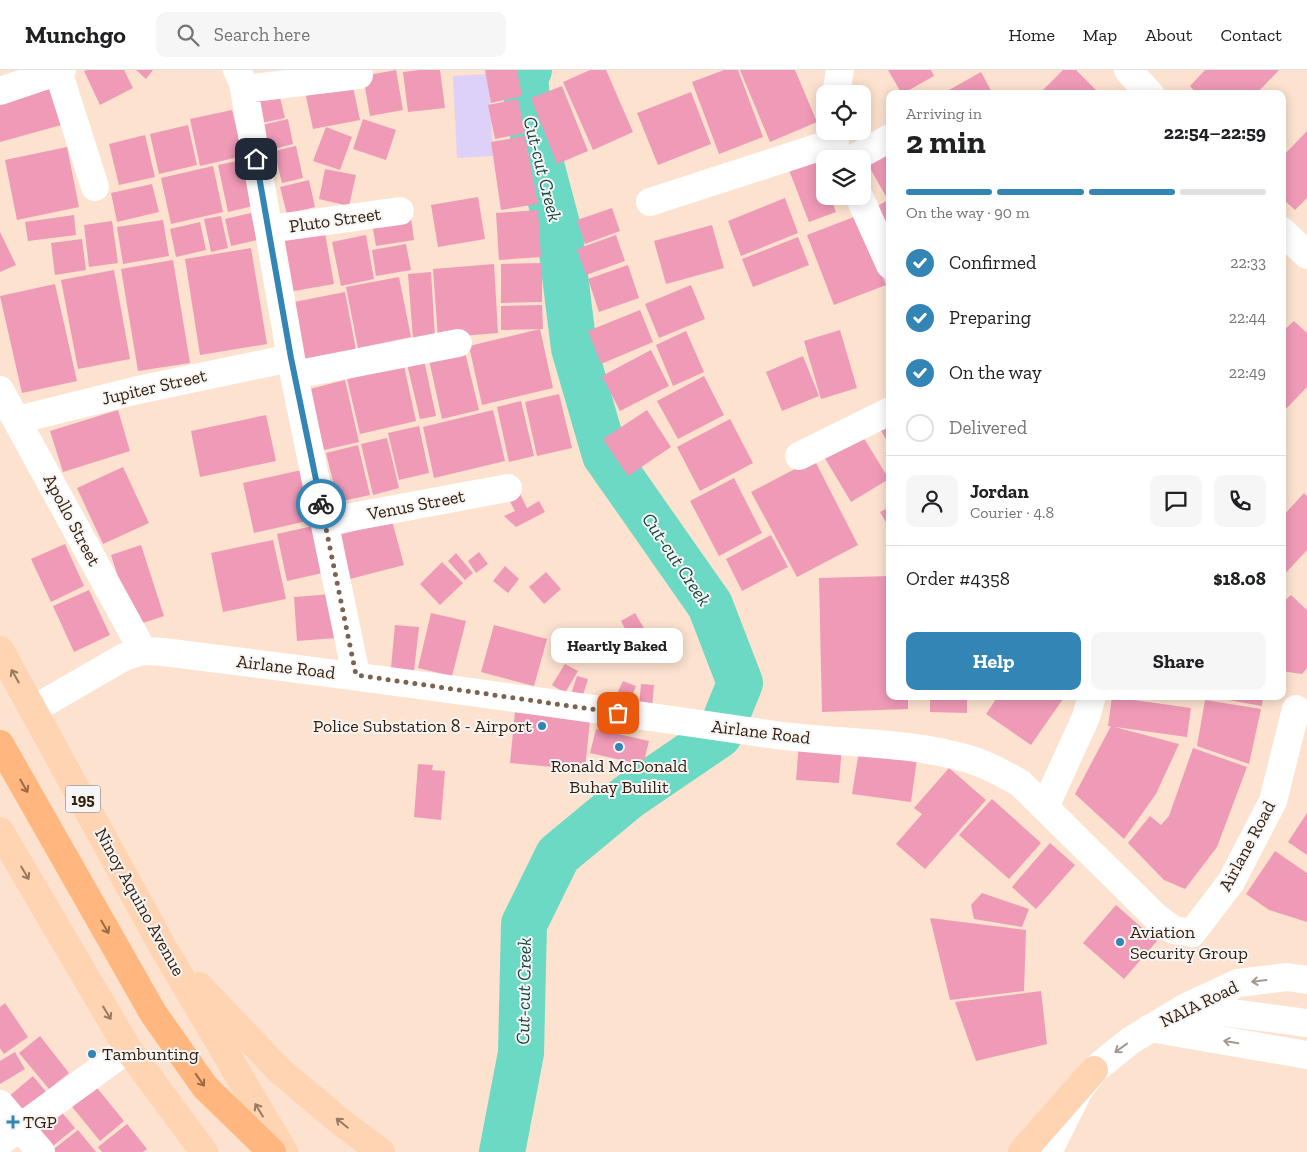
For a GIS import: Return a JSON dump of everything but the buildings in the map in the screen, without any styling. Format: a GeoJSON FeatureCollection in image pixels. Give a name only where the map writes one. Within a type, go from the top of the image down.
{"type":"FeatureCollection","features":[{"type":"Feature","properties":{"kind":"highway"},"geometry":{"type":"LineString","coordinates":[[0,744],[153,1013],[205,1087],[272,1152]]}},
{"type":"Feature","properties":{"kind":"main road","name":"Ninoy Aquino Avenue"},"geometry":{"type":"LineString","coordinates":[[0,650],[164,949],[284,1152]]}},
{"type":"Feature","properties":{"kind":"main road"},"geometry":{"type":"LineString","coordinates":[[0,830],[128,1048],[204,1152]]}},
{"type":"Feature","properties":{"kind":"main road"},"geometry":{"type":"LineString","coordinates":[[164,949],[280,1071],[342,1124],[381,1152]]}},
{"type":"Feature","properties":{"kind":"main road"},"geometry":{"type":"LineString","coordinates":[[1022,1152],[1094,1070]]}},
{"type":"Feature","properties":{"kind":"street"},"geometry":{"type":"LineString","coordinates":[[838,85],[840,70]]}},
{"type":"Feature","properties":{"kind":"street"},"geometry":{"type":"LineString","coordinates":[[1128,70],[1146,90]]}},
{"type":"Feature","properties":{"kind":"street"},"geometry":{"type":"LineString","coordinates":[[0,91],[60,71],[95,187]]}},
{"type":"Feature","properties":{"kind":"street"},"geometry":{"type":"LineString","coordinates":[[356,675],[293,366],[240,80],[360,75]]}},
{"type":"Feature","properties":{"kind":"street"},"geometry":{"type":"LineString","coordinates":[[650,202],[841,148],[886,139]]}},
{"type":"Feature","properties":{"kind":"street"},"geometry":{"type":"LineString","coordinates":[[863,205],[886,256]]}},
{"type":"Feature","properties":{"kind":"street","name":"Pluto Street"},"geometry":{"type":"LineString","coordinates":[[269,229],[400,211]]}},
{"type":"Feature","properties":{"kind":"street"},"geometry":{"type":"LineString","coordinates":[[1286,235],[1306,253]]}},
{"type":"Feature","properties":{"kind":"street","name":"Jupiter Street"},"geometry":{"type":"LineString","coordinates":[[18,420],[138,390],[458,343]]}},
{"type":"Feature","properties":{"kind":"street","name":"Apollo Street"},"geometry":{"type":"LineString","coordinates":[[0,390],[143,651]]}},
{"type":"Feature","properties":{"kind":"street"},"geometry":{"type":"LineString","coordinates":[[800,456],[886,413]]}},
{"type":"Feature","properties":{"kind":"street","name":"Venus Street"},"geometry":{"type":"LineString","coordinates":[[325,522],[508,488]]}},
{"type":"Feature","properties":{"kind":"street","name":"Airlane Road"},"geometry":{"type":"LineString","coordinates":[[34,709],[124,657],[143,651],[356,675],[788,737],[927,750],[966,758],[995,769],[1020,783],[1157,918],[1174,930],[1192,933],[1231,882],[1273,801],[1296,708]]}},
{"type":"Feature","properties":{"kind":"street"},"geometry":{"type":"LineString","coordinates":[[1045,807],[1086,717],[1091,700]]}},
{"type":"Feature","properties":{"kind":"street","name":"NAIA Road"},"geometry":{"type":"LineString","coordinates":[[1048,1152],[1079,1090],[1094,1070],[1110,1055],[1150,1028],[1186,1007],[1238,983],[1287,977],[1307,980]]}},
{"type":"Feature","properties":{"kind":"street"},"geometry":{"type":"LineString","coordinates":[[1186,1007],[1307,1023]]}},
{"type":"Feature","properties":{"kind":"street"},"geometry":{"type":"LineString","coordinates":[[1150,1028],[1307,1055]]}},
{"type":"Feature","properties":{"kind":"street"},"geometry":{"type":"LineString","coordinates":[[10,1134],[128,1048]]}},
{"type":"Feature","properties":{"kind":"street"},"geometry":{"type":"LineString","coordinates":[[1279,1050],[1307,1062]]}},
{"type":"Feature","properties":{"kind":"street"},"geometry":{"type":"LineString","coordinates":[[0,1104],[10,1134],[41,1152]]}},
{"type":"Feature","properties":{"kind":"shaded area"},"geometry":{"type":"Polygon","coordinates":[[[489,74],[493,156],[457,158],[453,76],[489,74]]]}},
{"type":"Feature","properties":{"kind":"waterway","name":"Cut-cut Creek"},"geometry":{"type":"LineString","coordinates":[[502,1152],[521,1053],[524,924],[558,855],[628,797],[719,735],[740,683],[710,605],[605,455],[574,348],[560,236],[528,115],[525,74],[529,70]]}},
{"type":"Feature","properties":{"kind":"way so far"},"geometry":{"type":"LineString","coordinates":[[321,504],[356,675],[618,713]]}},
{"type":"Feature","properties":{"kind":"place","name":"Heartly Baked"},"geometry":{"type":"Point","coordinates":[618,713]}},
{"type":"Feature","properties":{"kind":"place","name":"Police Substation 8 - Airport"},"geometry":{"type":"Point","coordinates":[542,726]}},
{"type":"Feature","properties":{"kind":"place","name":"Ronald McDonald Buhay Bulilit"},"geometry":{"type":"Point","coordinates":[619,747]}},
{"type":"Feature","properties":{"kind":"place","name":"Aviation Security Group"},"geometry":{"type":"Point","coordinates":[1120,942]}},
{"type":"Feature","properties":{"kind":"place","name":"Tambunting"},"geometry":{"type":"Point","coordinates":[92,1054]}},
{"type":"Feature","properties":{"kind":"place","name":"TGP"},"geometry":{"type":"Point","coordinates":[13,1122]}},
{"type":"Feature","properties":{"kind":"route"},"geometry":{"type":"LineString","coordinates":[[256,159],[291,358],[321,504]]}}]}
